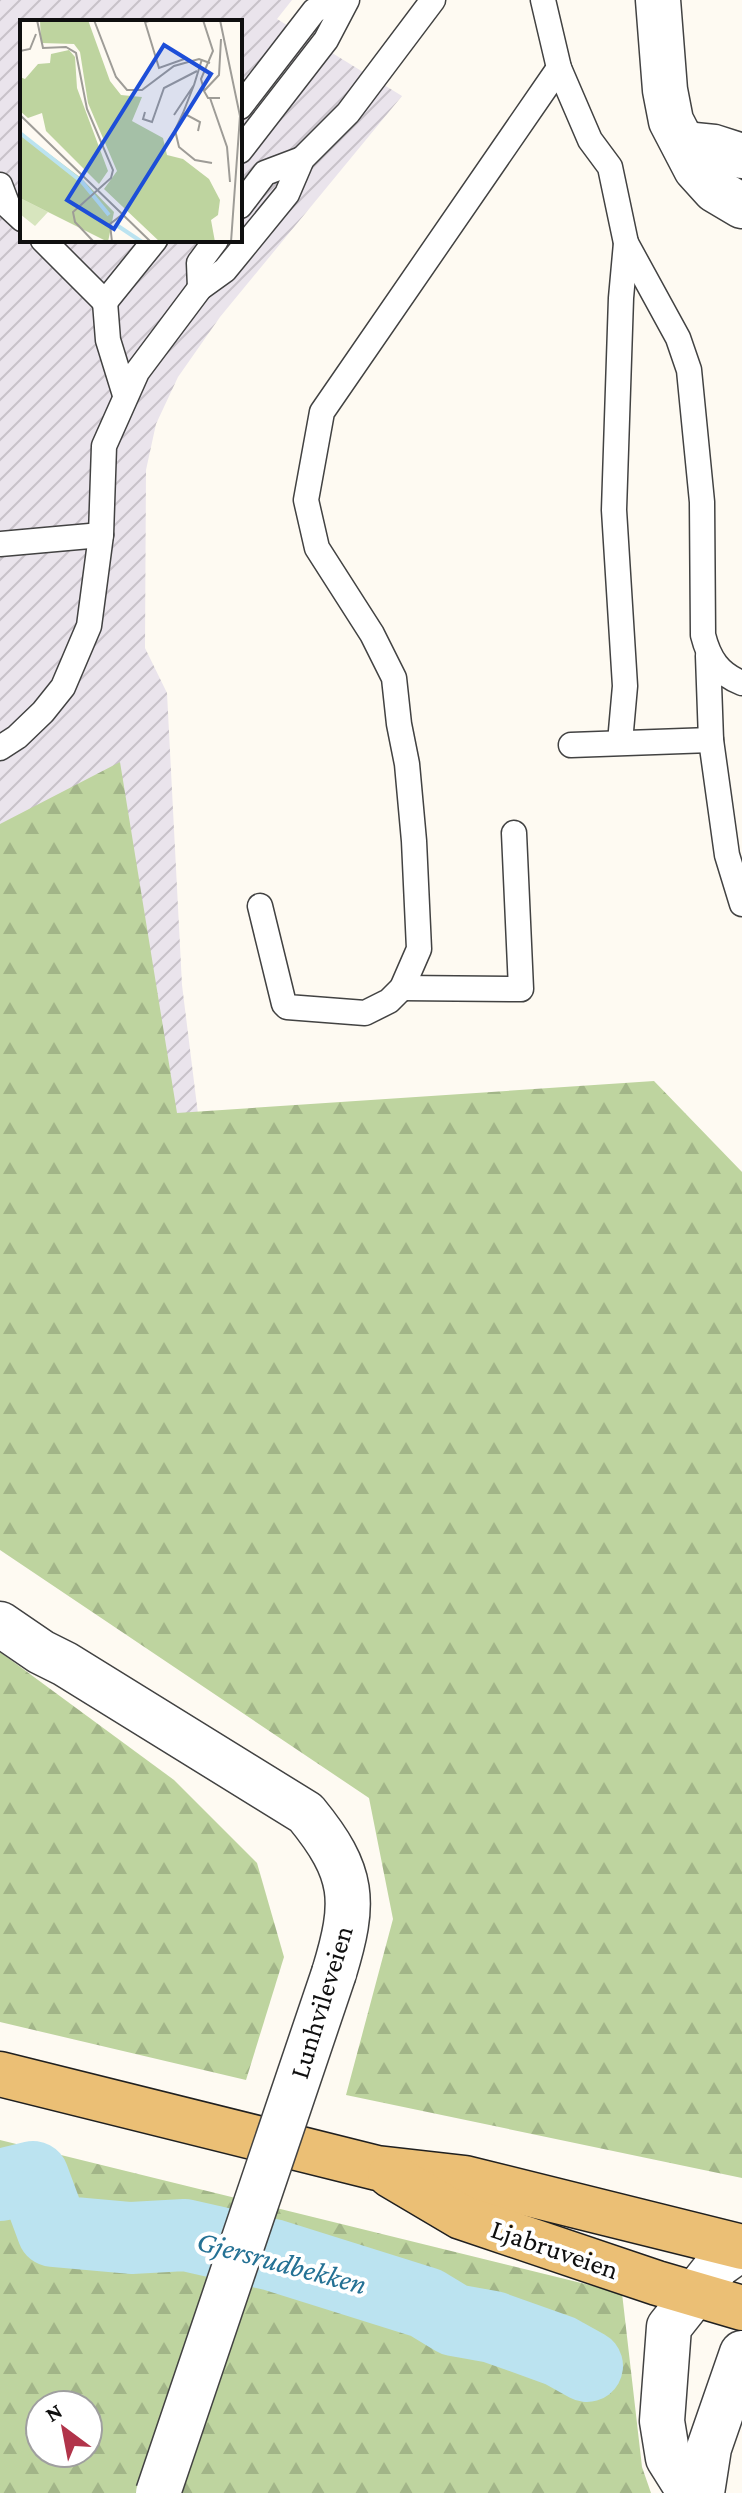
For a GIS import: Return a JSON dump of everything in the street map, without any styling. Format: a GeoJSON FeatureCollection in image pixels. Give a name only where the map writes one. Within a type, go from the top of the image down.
{"type":"FeatureCollection","features":[{"type":"Feature","properties":{"kind":"main road","name":"Ljabruveien"},"geometry":{"type":"LineString","coordinates":[[0,2074],[377,2168],[465,2178],[742,2247]]}},
{"type":"Feature","properties":{"kind":"main road","name":"Ljabruveien"},"geometry":{"type":"LineString","coordinates":[[377,2168],[461,2217],[742,2308]]}},
{"type":"Feature","properties":{"kind":"street"},"geometry":{"type":"LineString","coordinates":[[658,0],[665,90],[671,121],[696,169],[715,190],[742,206]]}},
{"type":"Feature","properties":{"kind":"street"},"geometry":{"type":"LineString","coordinates":[[684,144],[714,147],[742,156]]}},
{"type":"Feature","properties":{"kind":"street","name":"Lunhvileveien"},"geometry":{"type":"LineString","coordinates":[[0,1624],[306,1813],[333,1849],[348,1891],[348,1922],[334,1973],[158,2493]]}},
{"type":"Feature","properties":{"kind":"street"},"geometry":{"type":"LineString","coordinates":[[690,2493],[668,2458],[662,2421],[669,2327],[718,2265],[742,2247]]}},
{"type":"Feature","properties":{"kind":"street"},"geometry":{"type":"LineString","coordinates":[[702,2493],[709,2448],[742,2353]]}},
{"type":"Feature","properties":{"kind":"lane"},"geometry":{"type":"LineString","coordinates":[[242,104],[314,11],[330,0]]}},
{"type":"Feature","properties":{"kind":"lane"},"geometry":{"type":"LineString","coordinates":[[242,148],[326,40],[347,0]]}},
{"type":"Feature","properties":{"kind":"lane"},"geometry":{"type":"LineString","coordinates":[[0,748],[17,737],[43,712],[63,687],[89,626],[101,535],[104,446],[137,372],[200,288],[225,270],[287,194],[302,159],[348,113],[433,0]]}},
{"type":"Feature","properties":{"kind":"lane"},"geometry":{"type":"LineString","coordinates":[[543,0],[559,68],[590,140],[610,167],[626,243],[678,338],[689,370],[702,502],[703,635],[708,656],[711,740],[727,855],[742,904]]}},
{"type":"Feature","properties":{"kind":"lane"},"geometry":{"type":"LineString","coordinates":[[260,906],[287,1007],[365,1013],[389,1001],[402,988],[419,949],[407,764],[394,678],[372,634],[317,548],[306,500],[322,412],[559,68]]}},
{"type":"Feature","properties":{"kind":"lane"},"geometry":{"type":"LineString","coordinates":[[242,203],[265,173],[302,159]]}},
{"type":"Feature","properties":{"kind":"lane"},"geometry":{"type":"LineString","coordinates":[[0,185],[8,206],[20,217]]}},
{"type":"Feature","properties":{"kind":"lane"},"geometry":{"type":"LineString","coordinates":[[45,242],[105,302],[108,340],[125,395]]}},
{"type":"Feature","properties":{"kind":"lane"},"geometry":{"type":"LineString","coordinates":[[105,302],[153,242]]}},
{"type":"Feature","properties":{"kind":"lane"},"geometry":{"type":"LineString","coordinates":[[200,288],[199,263],[215,242]]}},
{"type":"Feature","properties":{"kind":"lane"},"geometry":{"type":"LineString","coordinates":[[620,742],[625,686],[614,510],[621,298],[626,243]]}},
{"type":"Feature","properties":{"kind":"lane"},"geometry":{"type":"LineString","coordinates":[[0,544],[101,535]]}},
{"type":"Feature","properties":{"kind":"lane"},"geometry":{"type":"LineString","coordinates":[[708,656],[726,677],[742,683]]}},
{"type":"Feature","properties":{"kind":"lane"},"geometry":{"type":"LineString","coordinates":[[571,745],[711,740]]}},
{"type":"Feature","properties":{"kind":"lane"},"geometry":{"type":"LineString","coordinates":[[402,988],[521,989],[514,833]]}},
{"type":"Feature","properties":{"kind":"shaded area"},"geometry":{"type":"Polygon","coordinates":[[[0,0],[292,0],[277,19],[402,96],[220,317],[178,377],[156,424],[146,470],[145,648],[167,693],[182,985],[199,1122],[0,1071],[0,0]]]}},
{"type":"Feature","properties":{"kind":"green space"},"geometry":{"type":"Polygon","coordinates":[[[120,762],[177,1113],[654,1081],[742,1172],[742,2178],[346,2095],[393,1919],[369,1798],[0,1550],[0,824],[120,762]]]}},
{"type":"Feature","properties":{"kind":"green space"},"geometry":{"type":"Polygon","coordinates":[[[0,1652],[174,1780],[257,1863],[284,1957],[246,2080],[0,2022],[0,1652]]]}},
{"type":"Feature","properties":{"kind":"green space"},"geometry":{"type":"Polygon","coordinates":[[[0,2140],[622,2293],[642,2467],[651,2493],[0,2493],[0,2140]]]}},
{"type":"Feature","properties":{"kind":"waterway","name":"Gjersrudbekken"},"geometry":{"type":"LineString","coordinates":[[0,2185],[33,2177],[53,2231],[131,2238],[185,2235],[273,2255],[426,2303],[454,2320],[493,2327],[560,2351],[587,2366]]}}]}
